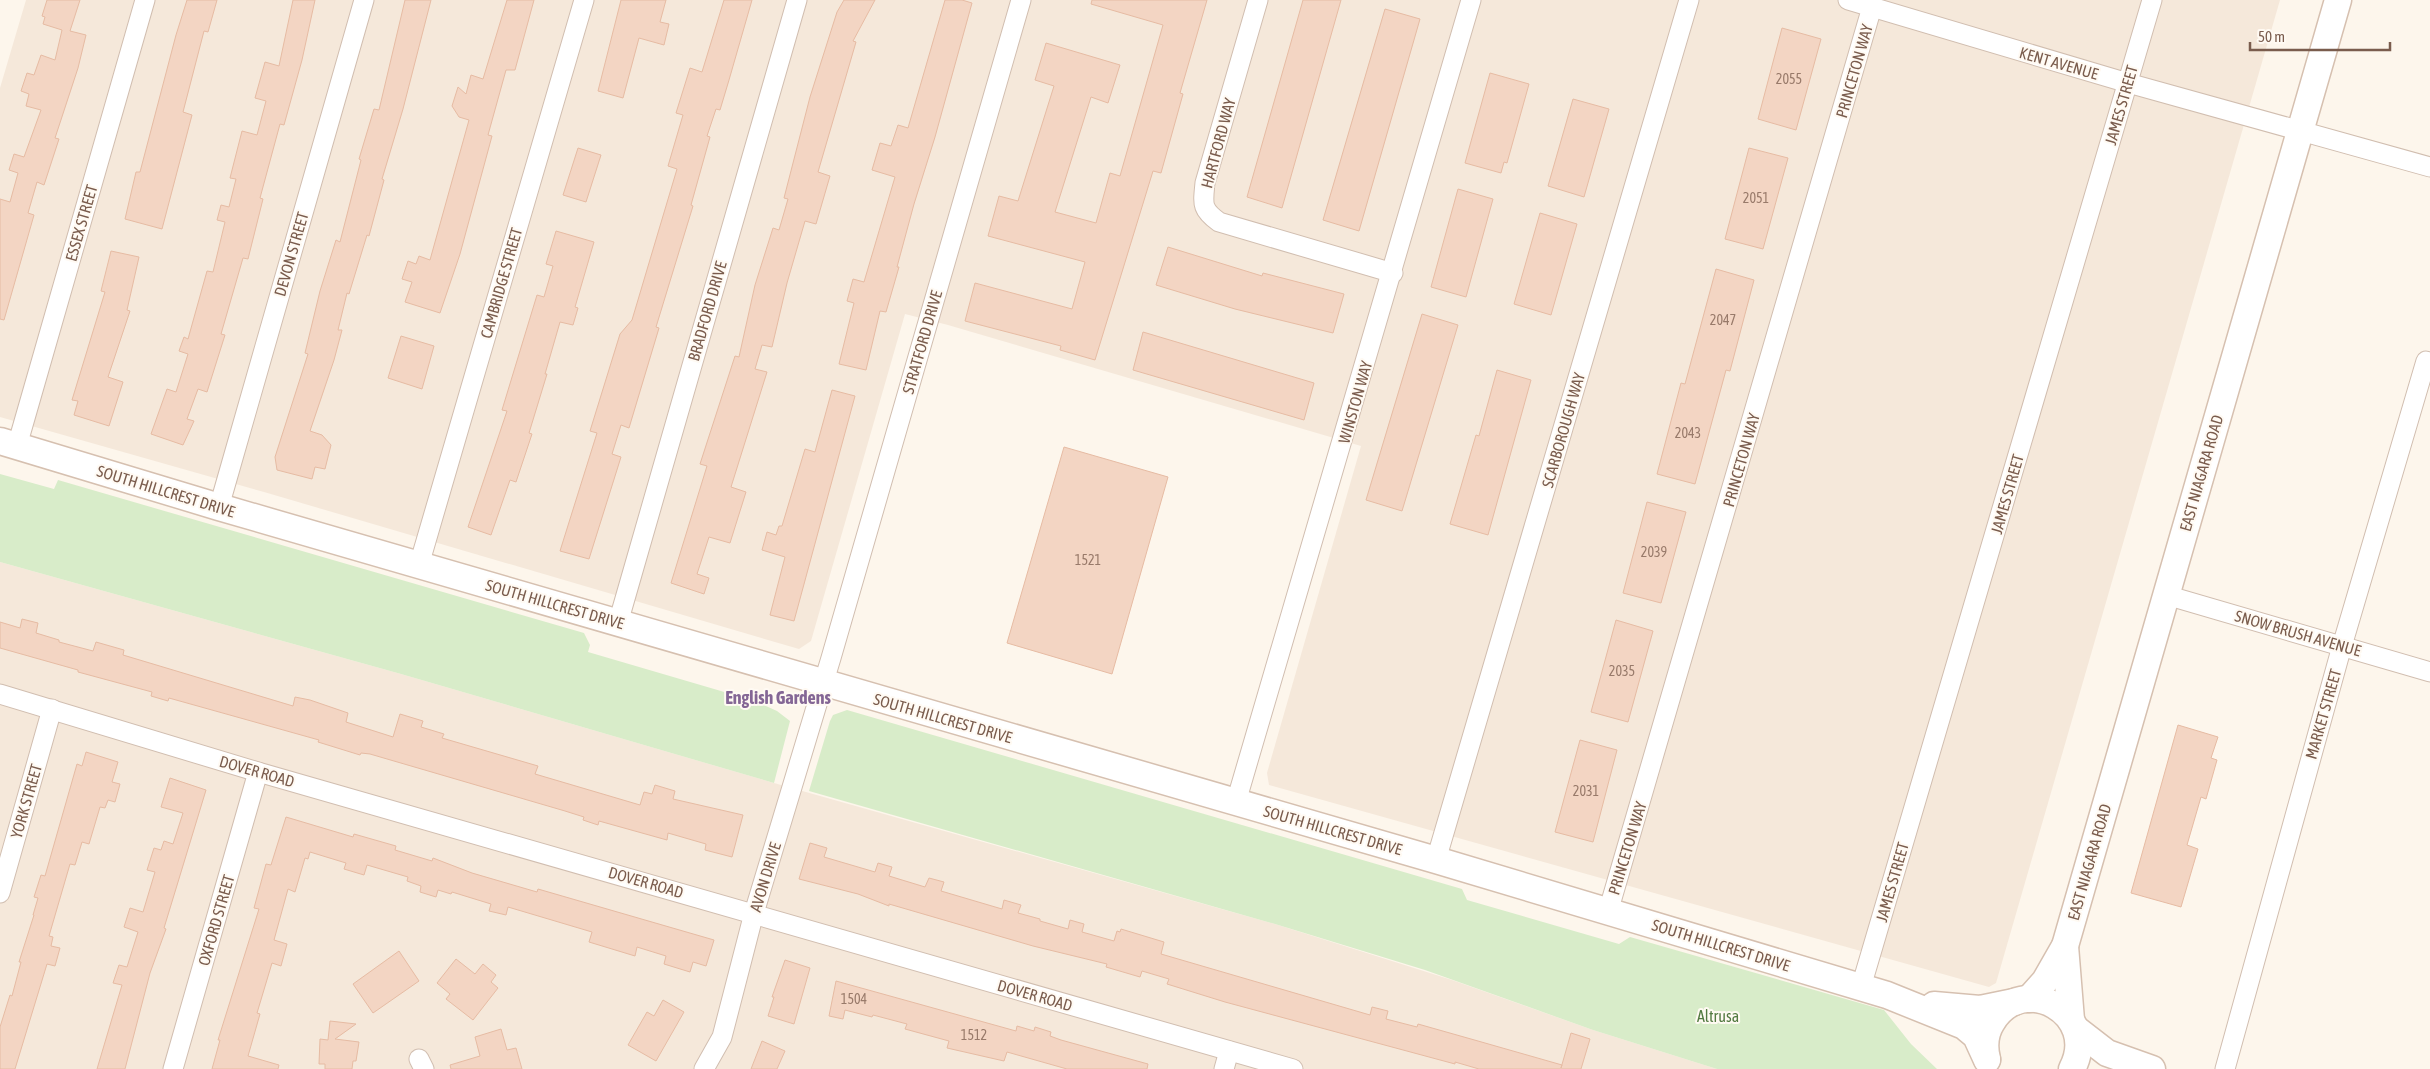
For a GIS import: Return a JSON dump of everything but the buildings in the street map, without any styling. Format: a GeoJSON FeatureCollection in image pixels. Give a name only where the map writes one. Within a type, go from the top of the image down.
{"type":"FeatureCollection","features":[{"type":"Feature","properties":{"kind":"street","name":"ESSEX STREET"},"geometry":{"type":"LineString","coordinates":[[8,444],[145,0]]}},
{"type":"Feature","properties":{"kind":"street","name":"DEVON STREET"},"geometry":{"type":"LineString","coordinates":[[218,508],[364,0]]}},
{"type":"Feature","properties":{"kind":"street","name":"CAMBRIDGE STREET"},"geometry":{"type":"LineString","coordinates":[[419,565],[584,0]]}},
{"type":"Feature","properties":{"kind":"street","name":"BRADFORD DRIVE"},"geometry":{"type":"LineString","coordinates":[[618,622],[797,0]]}},
{"type":"Feature","properties":{"kind":"street","name":"STRATFORD DRIVE"},"geometry":{"type":"LineString","coordinates":[[824,683],[1021,0]]}},
{"type":"Feature","properties":{"kind":"street","name":"HARTFORD WAY"},"geometry":{"type":"LineString","coordinates":[[1258,0],[1206,183],[1204,202],[1206,213],[1219,222],[1392,273]]}},
{"type":"Feature","properties":{"kind":"street","name":"WINSTON WAY"},"geometry":{"type":"LineString","coordinates":[[1236,802],[1472,0]]}},
{"type":"Feature","properties":{"kind":"street","name":"SCARBOROUGH WAY"},"geometry":{"type":"LineString","coordinates":[[1436,860],[1689,0]]}},
{"type":"Feature","properties":{"kind":"street","name":"KENT AVENUE"},"geometry":{"type":"LineString","coordinates":[[1848,0],[2128,83],[2430,167]]}},
{"type":"Feature","properties":{"kind":"street","name":"JAMES STREET"},"geometry":{"type":"LineString","coordinates":[[1861,987],[2152,0]]}},
{"type":"Feature","properties":{"kind":"street","name":"EAST NIAGARA ROAD"},"geometry":{"type":"LineString","coordinates":[[1990,1067],[1985,1042],[1990,1025],[2000,1011],[2022,1001],[2045,981],[2064,946],[2338,0]]}},
{"type":"Feature","properties":{"kind":"street","name":"PRINCETON WAY"},"geometry":{"type":"LineString","coordinates":[[1608,912],[1872,7]]}},
{"type":"Feature","properties":{"kind":"street","name":"MARKET STREET"},"geometry":{"type":"LineString","coordinates":[[2225,1069],[2342,646],[2426,361]]}},
{"type":"Feature","properties":{"kind":"street","name":"SOUTH HILLCREST DRIVE"},"geometry":{"type":"LineString","coordinates":[[8,444],[218,508],[618,622],[1436,860],[1887,995],[1964,1026],[1976,1036],[1990,1067]]}},
{"type":"Feature","properties":{"kind":"street","name":"SNOW BRUSH AVENUE"},"geometry":{"type":"LineString","coordinates":[[2166,595],[2430,672]]}},
{"type":"Feature","properties":{"kind":"street","name":"AVON DRIVE"},"geometry":{"type":"LineString","coordinates":[[704,1069],[722,1037],[754,913],[824,683]]}},
{"type":"Feature","properties":{"kind":"street","name":"DOVER ROAD"},"geometry":{"type":"LineString","coordinates":[[0,694],[258,772],[1293,1069]]}},
{"type":"Feature","properties":{"kind":"street","name":"YORK STREET"},"geometry":{"type":"LineString","coordinates":[[0,893],[52,709]]}},
{"type":"Feature","properties":{"kind":"street","name":"OXFORD STREET"},"geometry":{"type":"LineString","coordinates":[[174,1069],[258,772]]}},
{"type":"Feature","properties":{"kind":"street","name":"EAST NIAGARA ROAD"},"geometry":{"type":"LineString","coordinates":[[2064,946],[2078,1053],[2072,1069]]}},
{"type":"Feature","properties":{"kind":"street","name":"SOUTH HILLCREST DRIVE"},"geometry":{"type":"LineString","coordinates":[[1887,995],[1949,1007],[1986,1008],[2022,1001]]}},
{"type":"Feature","properties":{"kind":"street"},"geometry":{"type":"LineString","coordinates":[[2022,1001],[2050,1002],[2064,1011],[2073,1024],[2107,1054],[2148,1068]]}},
{"type":"Feature","properties":{"kind":"street"},"geometry":{"type":"LineString","coordinates":[[1224,1069],[1229,1051]]}},
{"type":"Feature","properties":{"kind":"street"},"geometry":{"type":"LineString","coordinates":[[2113,1069],[2148,1068]]}},
{"type":"Feature","properties":{"kind":"shaded area"},"geometry":{"type":"Polygon","coordinates":[[[26,0],[2280,0],[1996,983],[1989,987],[1269,785],[1267,773],[1361,446],[948,325],[905,314],[811,641],[799,649],[264,492],[0,417],[0,88],[26,0]]]}},
{"type":"Feature","properties":{"kind":"shaded area"},"geometry":{"type":"Polygon","coordinates":[[[0,562],[401,674],[774,783],[1275,924],[1452,980],[1593,1030],[1717,1069],[0,1069],[0,562]]]}},
{"type":"Feature","properties":{"kind":"green space"},"geometry":{"type":"Polygon","coordinates":[[[0,474],[54,489],[58,480],[584,633],[590,645],[588,652],[755,701],[777,711],[790,721],[774,783],[401,674],[0,562],[0,474]]]}},
{"type":"Feature","properties":{"kind":"green space","name":"Altrusa"},"geometry":{"type":"Polygon","coordinates":[[[847,710],[1462,889],[1467,900],[1619,944],[1630,937],[1884,1010],[1911,1044],[1937,1069],[1717,1069],[1593,1030],[1425,970],[1275,924],[809,791],[830,721],[833,715],[847,710]]]}},
{"type":"Feature","properties":{"kind":"district","name":"English Gardens"},"geometry":{"type":"Point","coordinates":[778,698]}}]}
